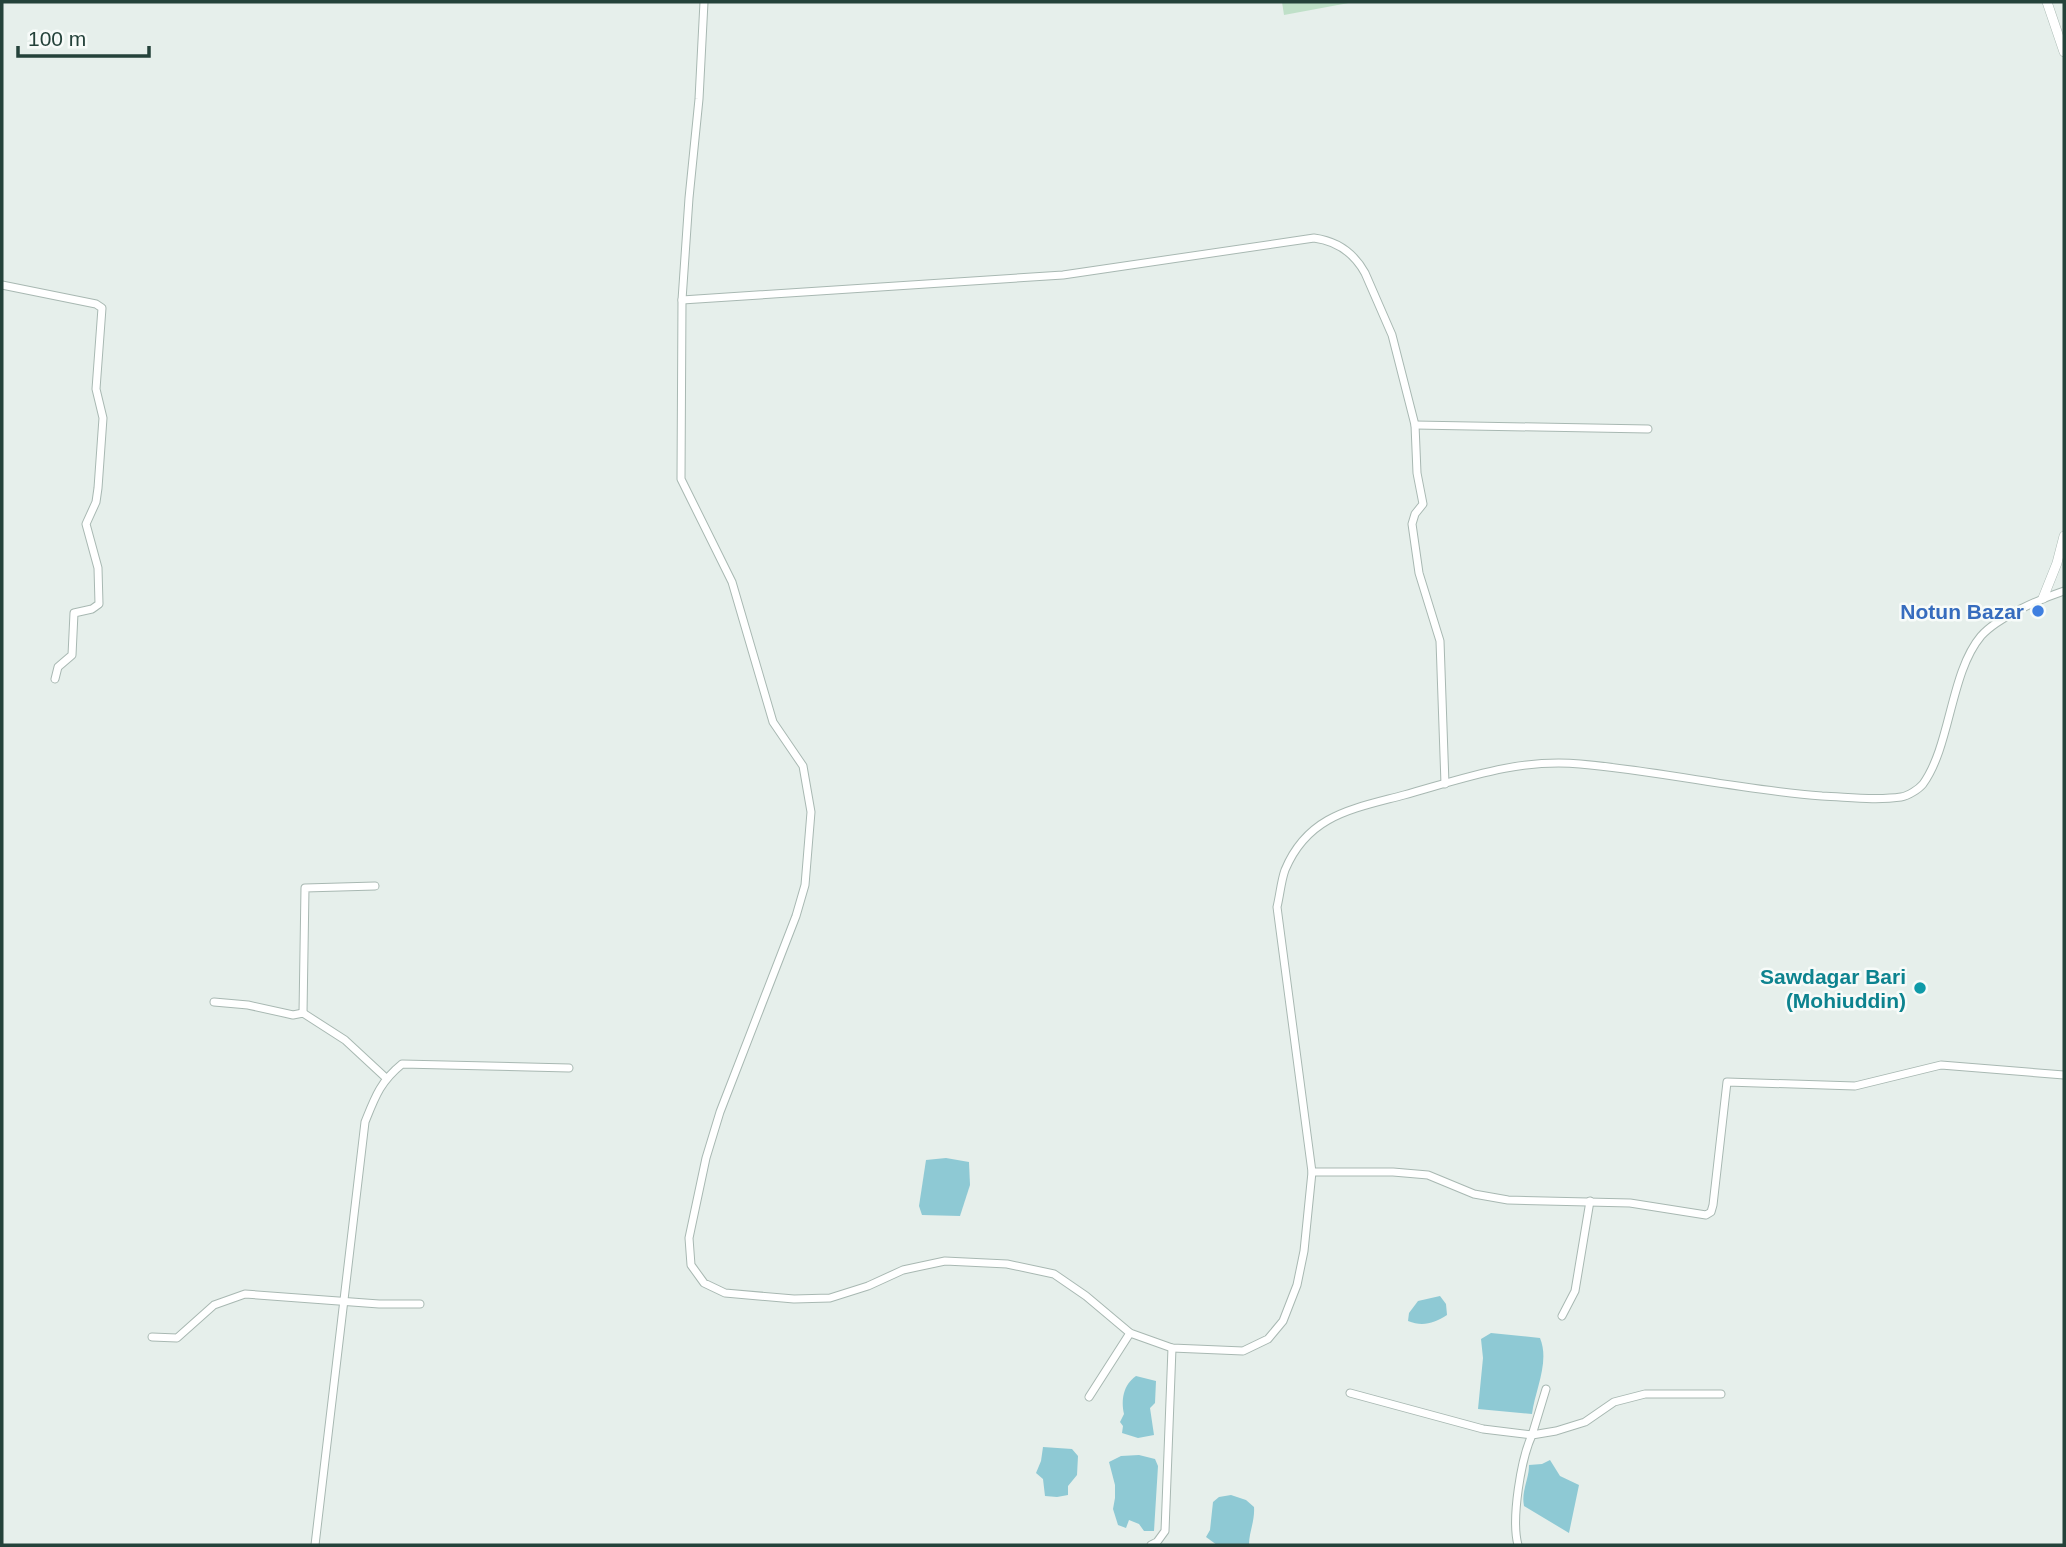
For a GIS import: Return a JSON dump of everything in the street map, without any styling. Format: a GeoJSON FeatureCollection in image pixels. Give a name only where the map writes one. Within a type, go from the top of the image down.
{"type":"FeatureCollection","features":[{"type":"Feature","properties":{"kind":"street"},"geometry":{"type":"LineString","coordinates":[[704,2],[699,99],[682,300],[681,480],[732,582],[773,722],[803,766],[811,811],[804,885],[796,916],[720,1112],[706,1158],[689,1238],[691,1265],[704,1283],[725,1293],[794,1299],[830,1298],[868,1286],[903,1270],[946,1261],[1007,1264],[1055,1274],[1130,1333],[1172,1348],[1243,1351],[1268,1339],[1283,1321],[1297,1285],[1304,1251],[1312,1172],[1278,907],[1284,872],[1299,843],[1315,827],[1341,813],[1508,766],[1580,764],[1788,793],[1862,798],[1904,797],[1923,785],[1936,756],[1975,644],[1984,633],[2015,612],[2064,591]]}},
{"type":"Feature","properties":{"kind":"street"},"geometry":{"type":"LineString","coordinates":[[2047,2],[2064,51]]}},
{"type":"Feature","properties":{"kind":"street"},"geometry":{"type":"LineString","coordinates":[[682,300],[1063,275],[1314,238],[1335,242],[1360,263],[1365,273],[1392,335],[1415,425],[1417,473],[1423,504],[1413,519],[1413,534],[1419,573],[1440,641],[1445,784]]}},
{"type":"Feature","properties":{"kind":"street"},"geometry":{"type":"LineString","coordinates":[[2,285],[96,304],[102,308],[96,388],[103,418],[96,502],[86,524],[98,568],[100,604],[92,609],[74,613],[72,655],[58,667],[55,679]]}},
{"type":"Feature","properties":{"kind":"street"},"geometry":{"type":"LineString","coordinates":[[1415,425],[1648,429]]}},
{"type":"Feature","properties":{"kind":"street"},"geometry":{"type":"LineString","coordinates":[[2043,598],[2064,536]]}},
{"type":"Feature","properties":{"kind":"street"},"geometry":{"type":"LineString","coordinates":[[303,1013],[305,888],[375,886]]}},
{"type":"Feature","properties":{"kind":"street"},"geometry":{"type":"LineString","coordinates":[[214,1002],[247,1005],[293,1015],[303,1013],[345,1040],[386,1078]]}},
{"type":"Feature","properties":{"kind":"street"},"geometry":{"type":"LineString","coordinates":[[315,1545],[365,1122],[377,1092],[386,1078],[402,1064],[569,1068]]}},
{"type":"Feature","properties":{"kind":"street"},"geometry":{"type":"LineString","coordinates":[[1312,1172],[1428,1175],[1474,1194],[1508,1200],[1630,1203],[1706,1215],[1711,1212],[1727,1082],[1855,1086],[1941,1065],[2064,1075]]}},
{"type":"Feature","properties":{"kind":"street"},"geometry":{"type":"LineString","coordinates":[[1562,1316],[1575,1291],[1590,1201]]}},
{"type":"Feature","properties":{"kind":"street"},"geometry":{"type":"LineString","coordinates":[[152,1337],[177,1338],[214,1305],[245,1294],[420,1304]]}},
{"type":"Feature","properties":{"kind":"street"},"geometry":{"type":"LineString","coordinates":[[1089,1397],[1130,1333]]}},
{"type":"Feature","properties":{"kind":"street"},"geometry":{"type":"LineString","coordinates":[[1151,1545],[1157,1542],[1165,1531],[1172,1348]]}},
{"type":"Feature","properties":{"kind":"street"},"geometry":{"type":"LineString","coordinates":[[1518,1545],[1515,1536],[1516,1508],[1527,1445],[1546,1389]]}},
{"type":"Feature","properties":{"kind":"street"},"geometry":{"type":"LineString","coordinates":[[1350,1393],[1483,1429],[1532,1435],[1586,1422],[1614,1402],[1645,1394],[1721,1394]]}},
{"type":"Feature","properties":{"kind":"green space"},"geometry":{"type":"Polygon","coordinates":[[[1282,2],[1354,2],[1284,15],[1282,2]]]}},
{"type":"Feature","properties":{"kind":"water"},"geometry":{"type":"Polygon","coordinates":[[[946,1158],[969,1162],[970,1185],[960,1216],[922,1215],[919,1206],[926,1160],[946,1158]]]}},
{"type":"Feature","properties":{"kind":"water"},"geometry":{"type":"Polygon","coordinates":[[[1440,1296],[1446,1304],[1447,1315],[1428,1323],[1408,1321],[1409,1313],[1418,1301],[1440,1296]]]}},
{"type":"Feature","properties":{"kind":"water"},"geometry":{"type":"Polygon","coordinates":[[[1491,1333],[1540,1338],[1543,1366],[1532,1414],[1478,1409],[1483,1358],[1481,1339],[1491,1333]]]}},
{"type":"Feature","properties":{"kind":"water"},"geometry":{"type":"Polygon","coordinates":[[[1136,1376],[1156,1381],[1155,1403],[1150,1408],[1154,1435],[1138,1438],[1122,1433],[1123,1426],[1120,1422],[1124,1414],[1124,1393],[1136,1376]]]}},
{"type":"Feature","properties":{"kind":"water"},"geometry":{"type":"Polygon","coordinates":[[[1043,1447],[1072,1449],[1078,1456],[1077,1475],[1068,1486],[1068,1495],[1045,1496],[1043,1479],[1036,1473],[1043,1447]]]}},
{"type":"Feature","properties":{"kind":"water"},"geometry":{"type":"Polygon","coordinates":[[[1139,1455],[1155,1459],[1158,1466],[1154,1531],[1144,1531],[1139,1524],[1129,1520],[1126,1528],[1118,1525],[1113,1509],[1115,1485],[1109,1462],[1121,1456],[1139,1455]]]}},
{"type":"Feature","properties":{"kind":"water"},"geometry":{"type":"Polygon","coordinates":[[[1550,1460],[1560,1476],[1579,1485],[1569,1533],[1524,1506],[1529,1465],[1550,1460]]]}},
{"type":"Feature","properties":{"kind":"water"},"geometry":{"type":"Polygon","coordinates":[[[1231,1495],[1246,1500],[1254,1507],[1249,1545],[1217,1545],[1206,1537],[1210,1530],[1213,1502],[1219,1497],[1231,1495]]]}},
{"type":"Feature","properties":{"kind":"place","name":"Notun Bazar"},"geometry":{"type":"Point","coordinates":[2038,611]}},
{"type":"Feature","properties":{"kind":"place","name":"Sawdagar Bari (Mohiuddin)"},"geometry":{"type":"Point","coordinates":[1920,988]}}]}
